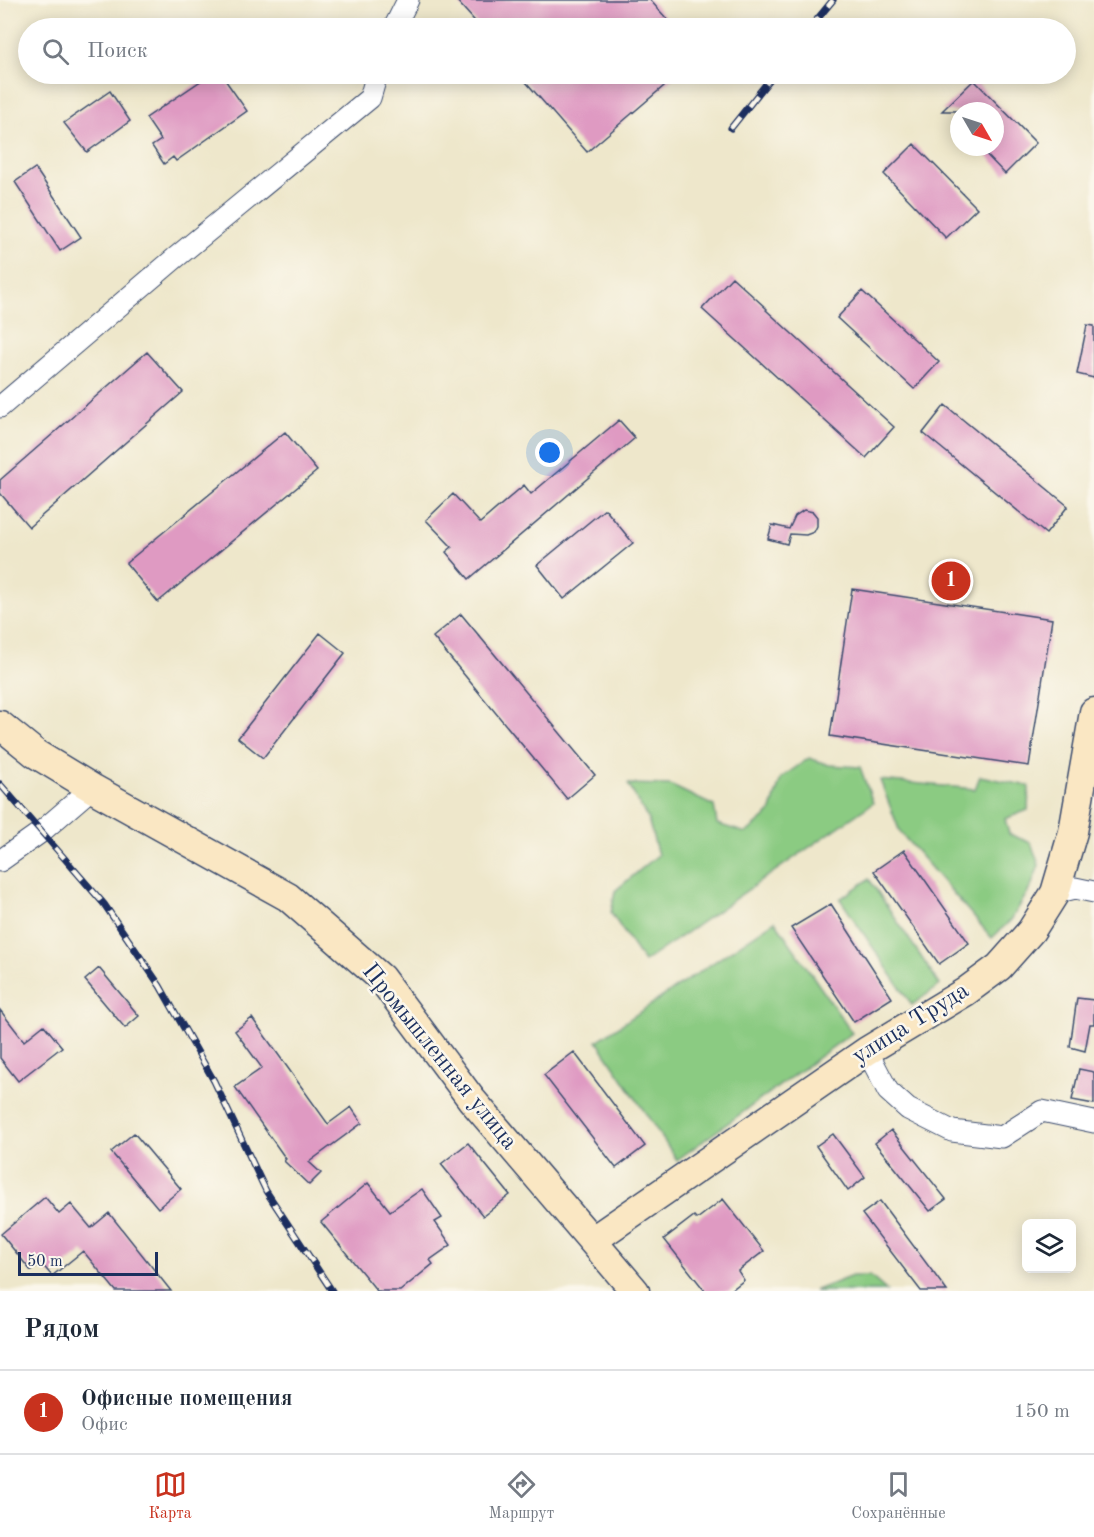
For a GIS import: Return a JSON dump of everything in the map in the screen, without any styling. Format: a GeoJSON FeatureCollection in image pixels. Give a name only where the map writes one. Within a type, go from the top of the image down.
{"type":"FeatureCollection","features":[{"type":"Feature","properties":{"kind":"main road","name":"улица Труда"},"geometry":{"type":"LineString","coordinates":[[594,1240],[867,1051],[965,992],[999,967],[1031,931],[1055,893],[1072,832],[1094,712]]}},
{"type":"Feature","properties":{"kind":"main road","name":"Промышленная улица"},"geometry":{"type":"LineString","coordinates":[[0,725],[36,754],[92,788],[288,897],[381,978],[472,1100],[594,1240],[635,1291]]}},
{"type":"Feature","properties":{"kind":"street"},"geometry":{"type":"LineString","coordinates":[[399,18],[408,0]]}},
{"type":"Feature","properties":{"kind":"street"},"geometry":{"type":"LineString","coordinates":[[0,407],[174,259],[370,98],[374,84]]}},
{"type":"Feature","properties":{"kind":"street"},"geometry":{"type":"LineString","coordinates":[[0,861],[41,832],[92,788]]}},
{"type":"Feature","properties":{"kind":"street"},"geometry":{"type":"LineString","coordinates":[[1055,893],[1076,888],[1094,892]]}},
{"type":"Feature","properties":{"kind":"street"},"geometry":{"type":"LineString","coordinates":[[867,1051],[888,1091],[908,1109],[952,1131],[1002,1137],[1042,1111],[1094,1122]]}},
{"type":"Feature","properties":{"kind":"green space"},"geometry":{"type":"Polygon","coordinates":[[[809,758],[829,765],[860,767],[873,803],[644,962],[611,913],[615,891],[658,855],[648,819],[628,784],[670,785],[714,806],[717,824],[746,833],[770,813],[781,778],[809,758]]]}},
{"type":"Feature","properties":{"kind":"green space"},"geometry":{"type":"Polygon","coordinates":[[[980,776],[1029,786],[1028,810],[1005,819],[1009,834],[1031,843],[1039,865],[1031,887],[1011,920],[992,938],[900,832],[880,780],[975,789],[980,776]]]}},
{"type":"Feature","properties":{"kind":"green space"},"geometry":{"type":"Polygon","coordinates":[[[869,879],[940,985],[912,1005],[840,899],[869,879]]]}},
{"type":"Feature","properties":{"kind":"green space"},"geometry":{"type":"Polygon","coordinates":[[[775,921],[852,1033],[677,1160],[597,1041],[775,921]]]}},
{"type":"Feature","properties":{"kind":"green space"},"geometry":{"type":"Polygon","coordinates":[[[852,1276],[870,1276],[887,1291],[814,1291],[852,1276]]]}},
{"type":"Feature","properties":{"kind":"building"},"geometry":{"type":"Polygon","coordinates":[[[456,0],[650,0],[666,18],[472,18],[456,0]]]}},
{"type":"Feature","properties":{"kind":"building"},"geometry":{"type":"Polygon","coordinates":[[[196,84],[228,84],[247,111],[176,161],[173,157],[164,164],[152,146],[161,140],[146,118],[196,84]]]}},
{"type":"Feature","properties":{"kind":"building"},"geometry":{"type":"Polygon","coordinates":[[[528,84],[666,84],[587,152],[528,84]]]}},
{"type":"Feature","properties":{"kind":"building"},"geometry":{"type":"Polygon","coordinates":[[[970,84],[978,84],[996,102],[951,102],[970,84]]]}},
{"type":"Feature","properties":{"kind":"building"},"geometry":{"type":"Polygon","coordinates":[[[110,91],[130,121],[87,152],[64,123],[110,91]]]}},
{"type":"Feature","properties":{"kind":"building"},"geometry":{"type":"Polygon","coordinates":[[[950,103],[950,111],[942,111],[950,103]]]}},
{"type":"Feature","properties":{"kind":"building"},"geometry":{"type":"Polygon","coordinates":[[[1004,110],[1036,143],[1005,174],[988,156],[1004,156],[1004,110]]]}},
{"type":"Feature","properties":{"kind":"building"},"geometry":{"type":"Polygon","coordinates":[[[914,144],[977,208],[946,238],[884,174],[914,144]]]}},
{"type":"Feature","properties":{"kind":"building"},"geometry":{"type":"Polygon","coordinates":[[[35,168],[81,237],[60,251],[15,182],[35,168]]]}},
{"type":"Feature","properties":{"kind":"building"},"geometry":{"type":"Polygon","coordinates":[[[732,277],[894,427],[866,458],[702,309],[732,277]]]}},
{"type":"Feature","properties":{"kind":"building"},"geometry":{"type":"Polygon","coordinates":[[[862,291],[939,362],[914,389],[837,318],[862,291]]]}},
{"type":"Feature","properties":{"kind":"building"},"geometry":{"type":"Polygon","coordinates":[[[1087,325],[1094,326],[1094,378],[1077,374],[1087,325]]]}},
{"type":"Feature","properties":{"kind":"building"},"geometry":{"type":"Polygon","coordinates":[[[147,352],[183,392],[29,527],[0,493],[0,480],[147,352]]]}},
{"type":"Feature","properties":{"kind":"building"},"geometry":{"type":"Polygon","coordinates":[[[945,405],[1068,506],[1046,534],[923,433],[945,405]]]}},
{"type":"Feature","properties":{"kind":"building"},"geometry":{"type":"Polygon","coordinates":[[[619,420],[635,438],[469,579],[446,552],[452,547],[426,520],[453,494],[480,523],[524,485],[531,494],[619,420]]]}},
{"type":"Feature","properties":{"kind":"building"},"geometry":{"type":"Polygon","coordinates":[[[285,432],[317,471],[158,602],[126,563],[285,432]]]}},
{"type":"Feature","properties":{"kind":"building"},"geometry":{"type":"Polygon","coordinates":[[[605,509],[633,543],[564,599],[537,565],[605,509]]]}},
{"type":"Feature","properties":{"kind":"building"},"geometry":{"type":"Polygon","coordinates":[[[804,510],[813,512],[817,517],[814,532],[806,535],[790,534],[787,544],[768,539],[772,525],[789,529],[795,516],[804,510]]]}},
{"type":"Feature","properties":{"kind":"building"},"geometry":{"type":"Polygon","coordinates":[[[852,589],[1052,619],[1029,766],[830,736],[852,589]]]}},
{"type":"Feature","properties":{"kind":"building"},"geometry":{"type":"Polygon","coordinates":[[[461,614],[595,775],[567,799],[433,637],[461,614]]]}},
{"type":"Feature","properties":{"kind":"building"},"geometry":{"type":"Polygon","coordinates":[[[320,633],[345,653],[263,758],[238,738],[320,633]]]}},
{"type":"Feature","properties":{"kind":"building"},"geometry":{"type":"Polygon","coordinates":[[[904,850],[969,943],[939,964],[874,871],[904,850]]]}},
{"type":"Feature","properties":{"kind":"building"},"geometry":{"type":"Polygon","coordinates":[[[831,904],[892,998],[854,1022],[791,928],[831,904]]]}},
{"type":"Feature","properties":{"kind":"building"},"geometry":{"type":"Polygon","coordinates":[[[99,968],[139,1016],[125,1028],[85,980],[99,968]]]}},
{"type":"Feature","properties":{"kind":"building"},"geometry":{"type":"Polygon","coordinates":[[[1077,998],[1094,1000],[1094,1024],[1090,1024],[1085,1051],[1070,1047],[1077,998]]]}},
{"type":"Feature","properties":{"kind":"building"},"geometry":{"type":"Polygon","coordinates":[[[0,1010],[24,1041],[44,1025],[62,1047],[18,1081],[0,1058],[0,1010]]]}},
{"type":"Feature","properties":{"kind":"building"},"geometry":{"type":"Polygon","coordinates":[[[252,1018],[328,1124],[351,1107],[362,1123],[309,1162],[321,1173],[309,1185],[284,1161],[286,1159],[235,1087],[262,1068],[235,1031],[252,1018]]]}},
{"type":"Feature","properties":{"kind":"building"},"geometry":{"type":"Polygon","coordinates":[[[574,1052],[645,1146],[616,1168],[544,1075],[574,1052]]]}},
{"type":"Feature","properties":{"kind":"building"},"geometry":{"type":"Polygon","coordinates":[[[1079,1069],[1094,1072],[1094,1104],[1072,1100],[1079,1069]]]}},
{"type":"Feature","properties":{"kind":"building"},"geometry":{"type":"Polygon","coordinates":[[[891,1130],[946,1199],[930,1211],[875,1143],[891,1130]]]}},
{"type":"Feature","properties":{"kind":"building"},"geometry":{"type":"Polygon","coordinates":[[[134,1133],[181,1189],[158,1208],[111,1152],[134,1133]]]}},
{"type":"Feature","properties":{"kind":"building"},"geometry":{"type":"Polygon","coordinates":[[[833,1134],[865,1177],[848,1191],[816,1146],[833,1134]]]}},
{"type":"Feature","properties":{"kind":"building"},"geometry":{"type":"Polygon","coordinates":[[[468,1143],[510,1195],[483,1216],[441,1164],[468,1143]]]}},
{"type":"Feature","properties":{"kind":"building"},"geometry":{"type":"Polygon","coordinates":[[[368,1183],[390,1211],[422,1189],[442,1218],[435,1222],[451,1245],[430,1260],[433,1264],[400,1291],[377,1291],[321,1222],[368,1183]]]}},
{"type":"Feature","properties":{"kind":"building"},"geometry":{"type":"Polygon","coordinates":[[[45,1197],[59,1214],[71,1204],[91,1228],[109,1213],[171,1291],[116,1291],[83,1251],[52,1276],[41,1263],[31,1271],[1,1234],[45,1197]]]}},
{"type":"Feature","properties":{"kind":"building"},"geometry":{"type":"Polygon","coordinates":[[[723,1199],[764,1251],[738,1271],[744,1280],[730,1291],[705,1291],[664,1239],[694,1216],[697,1219],[723,1199]]]}},
{"type":"Feature","properties":{"kind":"building"},"geometry":{"type":"Polygon","coordinates":[[[880,1201],[947,1291],[921,1291],[862,1214],[880,1201]]]}},
{"type":"Feature","properties":{"kind":"railway"},"geometry":{"type":"LineString","coordinates":[[818,18],[833,0]]}},
{"type":"Feature","properties":{"kind":"railway"},"geometry":{"type":"LineString","coordinates":[[731,128],[766,84]]}},
{"type":"Feature","properties":{"kind":"railway"},"geometry":{"type":"LineString","coordinates":[[0,784],[104,904],[160,986],[214,1081],[266,1191],[332,1291]]}},
{"type":"Feature","properties":{"kind":"place","name":"Офисные помещения"},"geometry":{"type":"Point","coordinates":[951,581]}}]}
